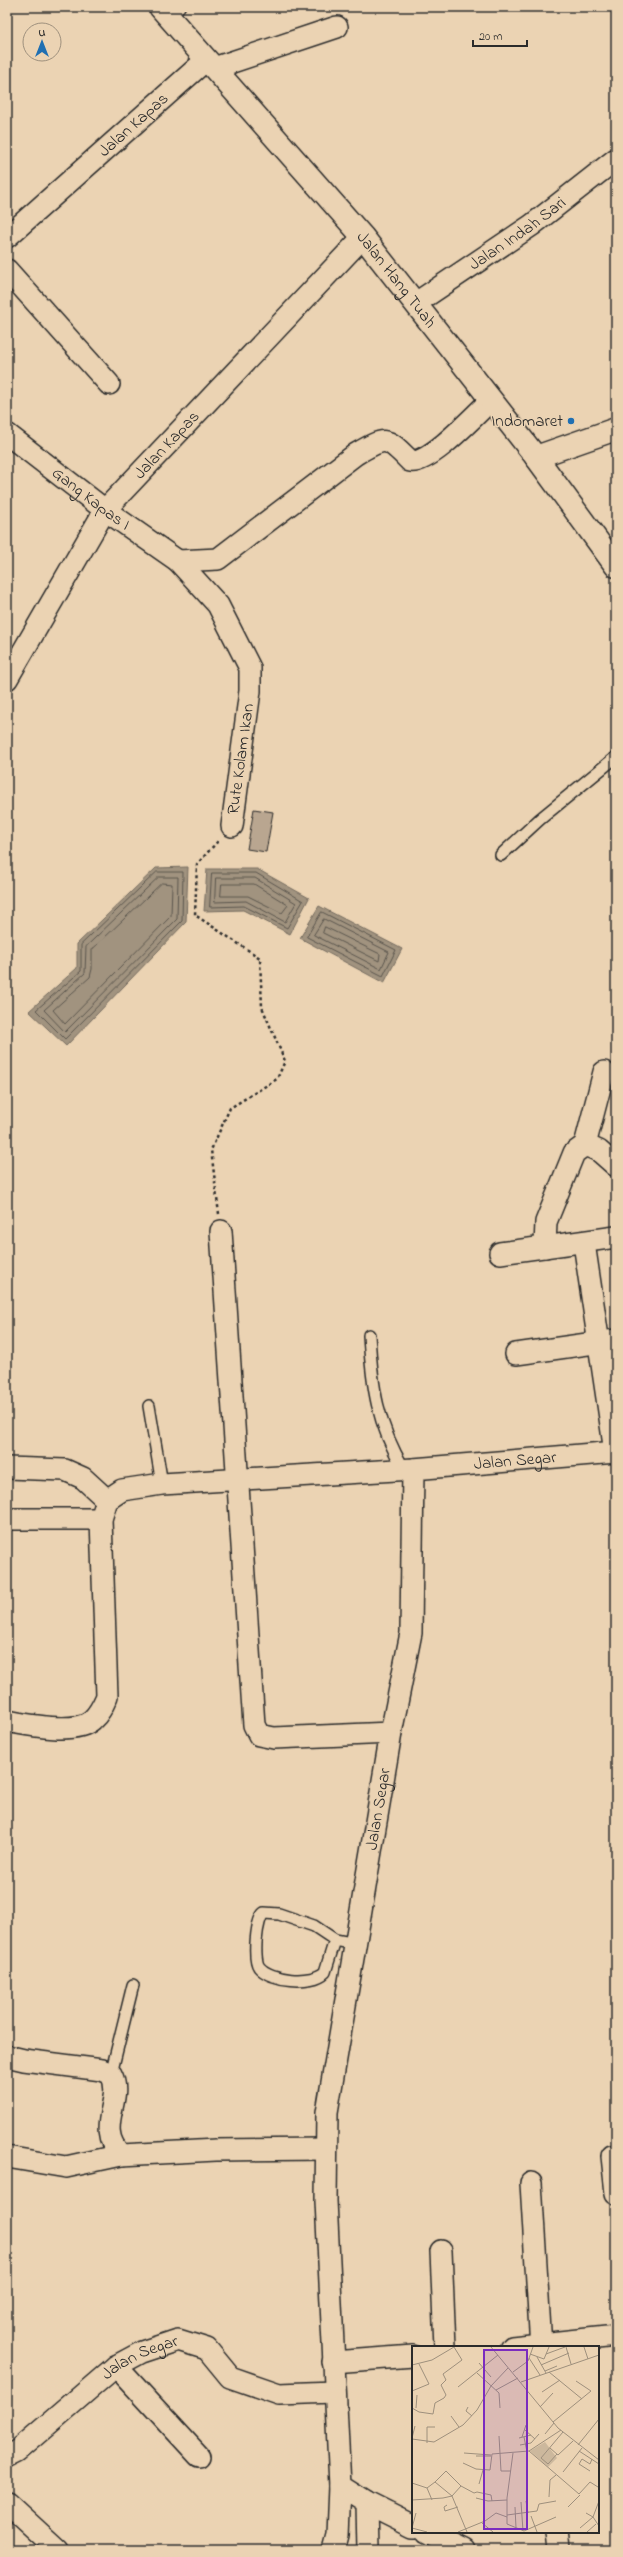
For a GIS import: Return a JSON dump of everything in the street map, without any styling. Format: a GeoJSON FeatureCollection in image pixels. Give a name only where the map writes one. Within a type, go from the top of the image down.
{"type":"FeatureCollection","features":[{"type":"Feature","properties":{"kind":"main road","name":"Jalan Hang Tuah"},"geometry":{"type":"LineString","coordinates":[[168,9],[210,64],[363,237],[536,457],[616,566]]}},
{"type":"Feature","properties":{"kind":"main road"},"geometry":{"type":"LineString","coordinates":[[536,457],[616,429]]}},
{"type":"Feature","properties":{"kind":"street"},"geometry":{"type":"LineString","coordinates":[[210,64],[338,27]]}},
{"type":"Feature","properties":{"kind":"street","name":"Jalan Kapas"},"geometry":{"type":"LineString","coordinates":[[7,237],[210,64]]}},
{"type":"Feature","properties":{"kind":"street","name":"Jalan Indah Sari"},"geometry":{"type":"LineString","coordinates":[[416,303],[532,225],[616,159]]}},
{"type":"Feature","properties":{"kind":"street","name":"Jalan Kapas"},"geometry":{"type":"LineString","coordinates":[[7,679],[105,510],[363,237]]}},
{"type":"Feature","properties":{"kind":"street"},"geometry":{"type":"LineString","coordinates":[[7,270],[109,384]]}},
{"type":"Feature","properties":{"kind":"street"},"geometry":{"type":"LineString","coordinates":[[178,561],[218,559],[356,454],[381,440],[390,441],[410,461],[422,461],[491,400]]}},
{"type":"Feature","properties":{"kind":"street","name":"Gang Kapas I"},"geometry":{"type":"LineString","coordinates":[[7,434],[105,510],[178,561]]}},
{"type":"Feature","properties":{"kind":"street","name":"Rute Kolam Ikan"},"geometry":{"type":"LineString","coordinates":[[178,561],[218,605],[250,668],[250,691],[232,826]]}},
{"type":"Feature","properties":{"kind":"street"},"geometry":{"type":"LineString","coordinates":[[545,1247],[546,1222],[574,1153],[585,1145],[604,1072]]}},
{"type":"Feature","properties":{"kind":"street"},"geometry":{"type":"LineString","coordinates":[[585,1145],[599,1151],[616,1166]]}},
{"type":"Feature","properties":{"kind":"street"},"geometry":{"type":"LineString","coordinates":[[221,1231],[254,1725],[259,1736],[274,1738],[391,1733]]}},
{"type":"Feature","properties":{"kind":"street"},"geometry":{"type":"LineString","coordinates":[[500,1253],[584,1243],[616,1237]]}},
{"type":"Feature","properties":{"kind":"street"},"geometry":{"type":"LineString","coordinates":[[584,1243],[607,1341],[615,1452]]}},
{"type":"Feature","properties":{"kind":"street"},"geometry":{"type":"LineString","coordinates":[[516,1354],[607,1341]]}},
{"type":"Feature","properties":{"kind":"street","name":"Jalan Segar"},"geometry":{"type":"LineString","coordinates":[[334,2550],[338,2535],[340,2486],[334,2392],[326,2200],[327,2112],[391,1733],[411,1633],[409,1469],[615,1452]]}},
{"type":"Feature","properties":{"kind":"street"},"geometry":{"type":"LineString","coordinates":[[7,1468],[65,1470],[83,1478],[104,1509],[107,1696],[101,1710],[91,1721],[74,1726],[44,1728],[7,1721]]}},
{"type":"Feature","properties":{"kind":"street"},"geometry":{"type":"LineString","coordinates":[[7,1519],[104,1509],[122,1490],[162,1484],[409,1469]]}},
{"type":"Feature","properties":{"kind":"street"},"geometry":{"type":"LineString","coordinates":[[7,2056],[24,2060],[102,2070],[111,2074],[114,2084],[108,2135],[113,2147],[121,2155]]}},
{"type":"Feature","properties":{"kind":"street"},"geometry":{"type":"LineString","coordinates":[[7,2157],[66,2167],[121,2155],[216,2150],[326,2148]]}},
{"type":"Feature","properties":{"kind":"street"},"geometry":{"type":"LineString","coordinates":[[612,2156],[616,2193]]}},
{"type":"Feature","properties":{"kind":"street"},"geometry":{"type":"LineString","coordinates":[[531,2183],[541,2346],[616,2336]]}},
{"type":"Feature","properties":{"kind":"street"},"geometry":{"type":"LineString","coordinates":[[441,2251],[445,2346]]}},
{"type":"Feature","properties":{"kind":"street","name":"Jalan Segar"},"geometry":{"type":"LineString","coordinates":[[7,2456],[17,2451],[116,2366],[142,2352],[178,2340],[206,2349],[230,2377],[279,2394],[334,2392]]}},
{"type":"Feature","properties":{"kind":"street"},"geometry":{"type":"LineString","coordinates":[[333,2362],[412,2356]]}},
{"type":"Feature","properties":{"kind":"street"},"geometry":{"type":"LineString","coordinates":[[116,2366],[199,2456]]}},
{"type":"Feature","properties":{"kind":"street"},"geometry":{"type":"LineString","coordinates":[[340,2486],[367,2503],[412,2526]]}},
{"type":"Feature","properties":{"kind":"street"},"geometry":{"type":"LineString","coordinates":[[7,2503],[58,2550]]}},
{"type":"Feature","properties":{"kind":"street"},"geometry":{"type":"LineString","coordinates":[[367,2503],[368,2550]]}},
{"type":"Feature","properties":{"kind":"street"},"geometry":{"type":"LineString","coordinates":[[428,2533],[463,2550]]}},
{"type":"Feature","properties":{"kind":"street"},"geometry":{"type":"LineString","coordinates":[[461,2533],[463,2550]]}},
{"type":"Feature","properties":{"kind":"street"},"geometry":{"type":"LineString","coordinates":[[556,2533],[558,2550]]}},
{"type":"Feature","properties":{"kind":"lane"},"geometry":{"type":"LineString","coordinates":[[501,855],[540,818],[616,757]]}},
{"type":"Feature","properties":{"kind":"lane"},"geometry":{"type":"LineString","coordinates":[[369,1336],[371,1376],[378,1414],[389,1444],[409,1469]]}},
{"type":"Feature","properties":{"kind":"lane"},"geometry":{"type":"LineString","coordinates":[[149,1406],[162,1484]]}},
{"type":"Feature","properties":{"kind":"lane"},"geometry":{"type":"LineString","coordinates":[[335,1940],[325,1972],[312,1980],[298,1981],[269,1973],[262,1970],[256,1962],[256,1934],[264,1913],[279,1914],[314,1926],[335,1940],[356,1944]]}},
{"type":"Feature","properties":{"kind":"lane"},"geometry":{"type":"LineString","coordinates":[[111,2074],[133,1985]]}},
{"type":"Feature","properties":{"kind":"path","name":"Rute Kolam Ikan"},"geometry":{"type":"LineString","coordinates":[[221,1231],[211,1150],[230,1108],[277,1079],[286,1061],[262,1007],[260,958],[195,915],[197,864],[232,826]]}},
{"type":"Feature","properties":{"kind":"water"},"geometry":{"type":"Polygon","coordinates":[[[188,867],[186,922],[66,1046],[29,1011],[77,968],[77,944],[156,868],[188,867]]]}},
{"type":"Feature","properties":{"kind":"water"},"geometry":{"type":"Polygon","coordinates":[[[207,869],[257,869],[309,898],[290,934],[243,910],[204,911],[207,869]]]}},
{"type":"Feature","properties":{"kind":"water"},"geometry":{"type":"Polygon","coordinates":[[[319,906],[402,949],[384,983],[300,938],[319,906]]]}},
{"type":"Feature","properties":{"kind":"building"},"geometry":{"type":"Polygon","coordinates":[[[254,809],[273,812],[266,852],[247,849],[254,809]]]}},
{"type":"Feature","properties":{"kind":"place","name":"Indomaret"},"geometry":{"type":"Point","coordinates":[571,421]}}]}
